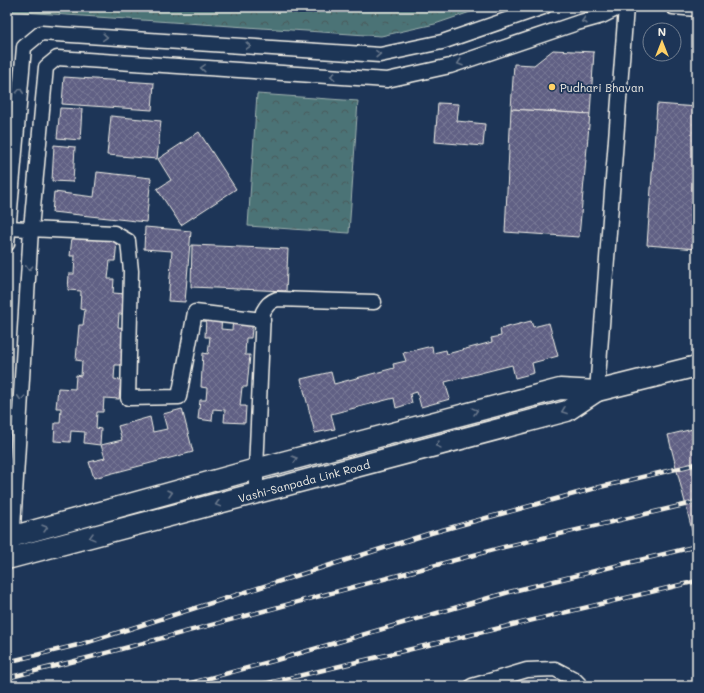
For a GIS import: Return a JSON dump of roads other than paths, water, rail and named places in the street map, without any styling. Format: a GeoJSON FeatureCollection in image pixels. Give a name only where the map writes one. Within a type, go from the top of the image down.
{"type":"FeatureCollection","features":[{"type":"Feature","properties":{"kind":"main road","name":"Vashi-Sanpada Link Road"},"geometry":{"type":"LineString","coordinates":[[10,538],[256,469],[560,389],[597,391],[697,366]]}},
{"type":"Feature","properties":{"kind":"main road","name":"Vashi-Sanpada Link Road"},"geometry":{"type":"LineString","coordinates":[[9,559],[567,411],[597,391]]}},
{"type":"Feature","properties":{"kind":"street"},"geometry":{"type":"LineString","coordinates":[[7,244],[24,47],[41,33],[380,55],[442,42],[544,7]]}},
{"type":"Feature","properties":{"kind":"street"},"geometry":{"type":"LineString","coordinates":[[9,559],[31,229],[46,67],[57,58],[387,80],[450,66],[576,23],[602,16],[620,7]]}},
{"type":"Feature","properties":{"kind":"street"},"geometry":{"type":"LineString","coordinates":[[597,391],[626,7]]}},
{"type":"Feature","properties":{"kind":"street"},"geometry":{"type":"LineString","coordinates":[[673,7],[697,9]]}},
{"type":"Feature","properties":{"kind":"street"},"geometry":{"type":"LineString","coordinates":[[8,228],[114,233],[128,241],[131,271],[128,398],[179,397],[195,312],[263,320]]}},
{"type":"Feature","properties":{"kind":"street"},"geometry":{"type":"LineString","coordinates":[[256,494],[263,312],[267,305],[270,301],[277,299],[374,302]]}},
{"type":"Feature","properties":{"kind":"street"},"geometry":{"type":"LineString","coordinates":[[472,686],[527,670],[555,669],[574,679],[581,686]]}},
{"type":"Feature","properties":{"kind":"railway"},"geometry":{"type":"LineString","coordinates":[[7,662],[82,644],[431,533],[596,488],[697,464]]}},
{"type":"Feature","properties":{"kind":"railway"},"geometry":{"type":"LineString","coordinates":[[7,678],[504,547],[697,502]]}},
{"type":"Feature","properties":{"kind":"railway"},"geometry":{"type":"LineString","coordinates":[[180,686],[273,661],[509,592],[697,546]]}},
{"type":"Feature","properties":{"kind":"railway"},"geometry":{"type":"LineString","coordinates":[[256,686],[697,581]]}},
{"type":"Feature","properties":{"kind":"place","name":"Pudhari Bhavan"},"geometry":{"type":"Point","coordinates":[552,87]}}]}
